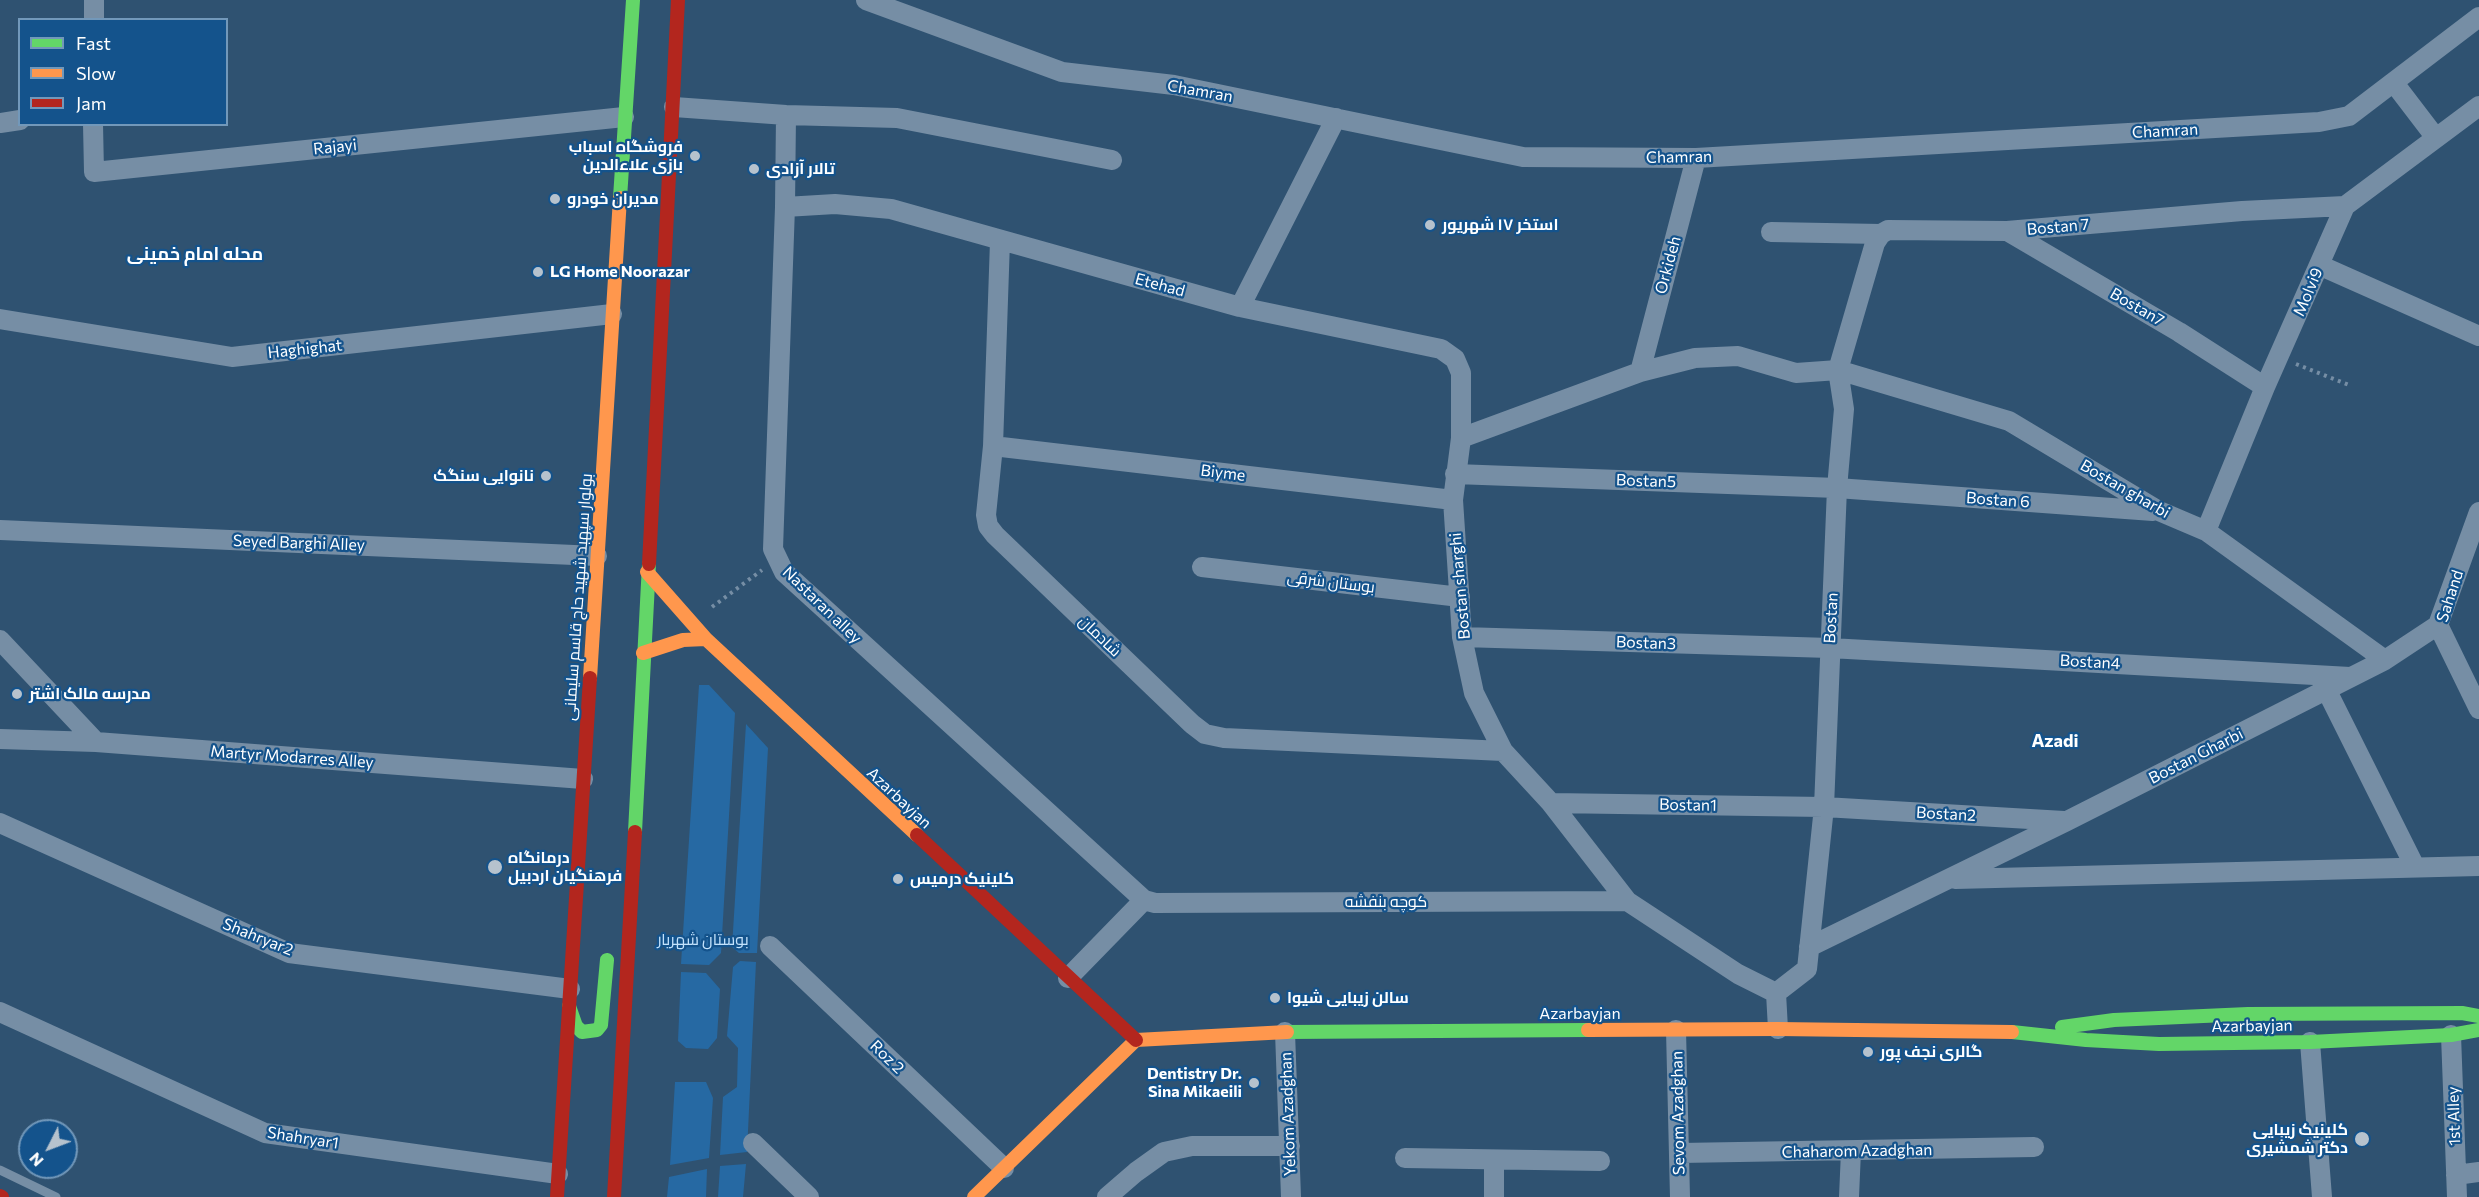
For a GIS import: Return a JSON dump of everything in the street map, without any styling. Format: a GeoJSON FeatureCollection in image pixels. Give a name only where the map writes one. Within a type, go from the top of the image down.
{"type":"FeatureCollection","features":[{"type":"Feature","properties":{"kind":"street"},"geometry":{"type":"LineString","coordinates":[[94,0],[94,18]]}},
{"type":"Feature","properties":{"kind":"street","name":"بولوار سپهبد شهید حاج قاسم سلیمانی"},"geometry":{"type":"LineString","coordinates":[[557,1197],[633,0]]}},
{"type":"Feature","properties":{"kind":"street"},"geometry":{"type":"LineString","coordinates":[[614,1197],[678,0]]}},
{"type":"Feature","properties":{"kind":"street","name":"Chamran"},"geometry":{"type":"LineString","coordinates":[[866,0],[1062,72],[1174,85],[1523,157],[1696,158],[2319,122],[2349,116],[2479,17]]}},
{"type":"Feature","properties":{"kind":"street"},"geometry":{"type":"LineString","coordinates":[[2394,83],[2436,138]]}},
{"type":"Feature","properties":{"kind":"street","name":"Molvi9"},"geometry":{"type":"LineString","coordinates":[[2206,531],[2265,387],[2280,358],[2345,206],[2479,106]]}},
{"type":"Feature","properties":{"kind":"street"},"geometry":{"type":"LineString","coordinates":[[674,107],[786,115],[897,118],[1112,160]]}},
{"type":"Feature","properties":{"kind":"street","name":"Nastaran alley"},"geometry":{"type":"LineString","coordinates":[[786,115],[773,549],[777,559],[784,572],[1144,900]]}},
{"type":"Feature","properties":{"kind":"street","name":"Rajayi"},"geometry":{"type":"LineString","coordinates":[[93,126],[94,172],[624,117]]}},
{"type":"Feature","properties":{"kind":"street"},"geometry":{"type":"LineString","coordinates":[[1240,307],[1335,118]]}},
{"type":"Feature","properties":{"kind":"street"},"geometry":{"type":"LineString","coordinates":[[0,123],[18,120]]}},
{"type":"Feature","properties":{"kind":"street","name":"Orkideh"},"geometry":{"type":"LineString","coordinates":[[1640,372],[1696,158]]}},
{"type":"Feature","properties":{"kind":"street","name":"Etehad"},"geometry":{"type":"LineString","coordinates":[[785,207],[835,204],[891,209],[1240,307],[1441,348],[1455,359],[1461,372],[1461,438]]}},
{"type":"Feature","properties":{"kind":"street","name":"Bostan 7"},"geometry":{"type":"LineString","coordinates":[[1771,232],[1881,234],[1888,230],[2007,231],[2242,211],[2345,206]]}},
{"type":"Feature","properties":{"kind":"street","name":"Bostan7"},"geometry":{"type":"LineString","coordinates":[[2007,231],[2180,332],[2265,387]]}},
{"type":"Feature","properties":{"kind":"street","name":"Bostan"},"geometry":{"type":"LineString","coordinates":[[1776,993],[1807,969],[1824,807],[1838,488],[1844,408],[1839,370],[1875,243],[1881,234]]}},
{"type":"Feature","properties":{"kind":"street","name":"شادمان"},"geometry":{"type":"LineString","coordinates":[[1000,241],[993,446],[986,515],[988,526],[1192,724],[1206,734],[1224,738],[1503,751]]}},
{"type":"Feature","properties":{"kind":"street"},"geometry":{"type":"LineString","coordinates":[[2319,265],[2479,336]]}},
{"type":"Feature","properties":{"kind":"street","name":"Haghighat"},"geometry":{"type":"LineString","coordinates":[[0,319],[232,357],[612,314]]}},
{"type":"Feature","properties":{"kind":"street"},"geometry":{"type":"LineString","coordinates":[[1461,438],[1640,372],[1695,358],[1738,356],[1796,374],[1839,370]]}},
{"type":"Feature","properties":{"kind":"street","name":"Bostan gharbi"},"geometry":{"type":"LineString","coordinates":[[1839,370],[2009,421],[2159,511],[2206,531],[2385,660]]}},
{"type":"Feature","properties":{"kind":"street","name":"Bostan sharghi"},"geometry":{"type":"LineString","coordinates":[[1461,438],[1453,500],[1462,637],[1474,693],[1503,751],[1551,803],[1627,901],[1738,974],[1776,993]]}},
{"type":"Feature","properties":{"kind":"street","name":"Biyme"},"geometry":{"type":"LineString","coordinates":[[993,446],[1453,500]]}},
{"type":"Feature","properties":{"kind":"street","name":"Bostan5"},"geometry":{"type":"LineString","coordinates":[[1455,474],[1838,488]]}},
{"type":"Feature","properties":{"kind":"street","name":"Bostan 6"},"geometry":{"type":"LineString","coordinates":[[1838,488],[2159,511]]}},
{"type":"Feature","properties":{"kind":"street","name":"Sahand"},"geometry":{"type":"LineString","coordinates":[[2479,512],[2438,625],[2479,709]]}},
{"type":"Feature","properties":{"kind":"street","name":"Seyed Barghi Alley"},"geometry":{"type":"LineString","coordinates":[[0,530],[597,556]]}},
{"type":"Feature","properties":{"kind":"street","name":"بوستان شرقی"},"geometry":{"type":"LineString","coordinates":[[1202,567],[1460,597]]}},
{"type":"Feature","properties":{"kind":"street","name":"Azarbayjan"},"geometry":{"type":"LineString","coordinates":[[647,572],[706,639],[1136,1040],[1285,1032],[1778,1029],[2025,1032],[2086,1040],[2159,1044],[2310,1042],[2451,1035],[2479,1030]]}},
{"type":"Feature","properties":{"kind":"street","name":"Bostan Gharbi"},"geometry":{"type":"LineString","coordinates":[[1809,947],[2067,821],[2385,660],[2438,625]]}},
{"type":"Feature","properties":{"kind":"street","name":"Bostan3"},"geometry":{"type":"LineString","coordinates":[[1462,637],[1830,648]]}},
{"type":"Feature","properties":{"kind":"street"},"geometry":{"type":"LineString","coordinates":[[644,653],[684,640],[706,639]]}},
{"type":"Feature","properties":{"kind":"street"},"geometry":{"type":"LineString","coordinates":[[0,640],[96,742]]}},
{"type":"Feature","properties":{"kind":"street","name":"Bostan4"},"geometry":{"type":"LineString","coordinates":[[1830,648],[2350,676]]}},
{"type":"Feature","properties":{"kind":"street"},"geometry":{"type":"LineString","coordinates":[[2326,689],[2415,867]]}},
{"type":"Feature","properties":{"kind":"street","name":"Martyr Modarres Alley"},"geometry":{"type":"LineString","coordinates":[[1,740],[96,742],[583,779]]}},
{"type":"Feature","properties":{"kind":"street","name":"Bostan1"},"geometry":{"type":"LineString","coordinates":[[1551,803],[1824,807]]}},
{"type":"Feature","properties":{"kind":"street","name":"Bostan2"},"geometry":{"type":"LineString","coordinates":[[1824,807],[2067,821]]}},
{"type":"Feature","properties":{"kind":"street","name":"Shahryar2"},"geometry":{"type":"LineString","coordinates":[[0,823],[289,953],[569,997]]}},
{"type":"Feature","properties":{"kind":"street","name":"Bostan Gharbi"},"geometry":{"type":"LineString","coordinates":[[1949,879],[2479,866]]}},
{"type":"Feature","properties":{"kind":"street"},"geometry":{"type":"LineString","coordinates":[[615,915],[632,893]]}},
{"type":"Feature","properties":{"kind":"street"},"geometry":{"type":"LineString","coordinates":[[1068,978],[1144,900]]}},
{"type":"Feature","properties":{"kind":"street","name":"کوچه بنفشه"},"geometry":{"type":"LineString","coordinates":[[1144,900],[1155,903],[1627,901]]}},
{"type":"Feature","properties":{"kind":"street"},"geometry":{"type":"LineString","coordinates":[[569,997],[576,1026],[582,1032],[597,1030],[601,1025],[609,943]]}},
{"type":"Feature","properties":{"kind":"street","name":"Roz 2"},"geometry":{"type":"LineString","coordinates":[[770,946],[1004,1168]]}},
{"type":"Feature","properties":{"kind":"street"},"geometry":{"type":"LineString","coordinates":[[1776,993],[1778,1029]]}},
{"type":"Feature","properties":{"kind":"street","name":"Shahryar1"},"geometry":{"type":"LineString","coordinates":[[0,1012],[265,1133],[558,1174]]}},
{"type":"Feature","properties":{"kind":"street","name":"Azarbayjan"},"geometry":{"type":"LineString","coordinates":[[2025,1032],[2114,1020],[2248,1014],[2462,1013],[2479,1016]]}},
{"type":"Feature","properties":{"kind":"street","name":"Sevom Azadghan"},"geometry":{"type":"LineString","coordinates":[[1676,1030],[1680,1197]]}},
{"type":"Feature","properties":{"kind":"street","name":"Yekom Azadghan"},"geometry":{"type":"LineString","coordinates":[[1285,1032],[1291,1197]]}},
{"type":"Feature","properties":{"kind":"street","name":"1st Alley"},"geometry":{"type":"LineString","coordinates":[[2451,1035],[2457,1197]]}},
{"type":"Feature","properties":{"kind":"street"},"geometry":{"type":"LineString","coordinates":[[974,1197],[1136,1040]]}},
{"type":"Feature","properties":{"kind":"street"},"geometry":{"type":"LineString","coordinates":[[2310,1042],[2322,1197]]}},
{"type":"Feature","properties":{"kind":"street"},"geometry":{"type":"LineString","coordinates":[[753,1143],[809,1197]]}},
{"type":"Feature","properties":{"kind":"street"},"geometry":{"type":"LineString","coordinates":[[1109,1196],[1164,1152],[1192,1146],[1290,1146]]}},
{"type":"Feature","properties":{"kind":"street","name":"Chaharom Azadghan"},"geometry":{"type":"LineString","coordinates":[[1680,1153],[2034,1147]]}},
{"type":"Feature","properties":{"kind":"street"},"geometry":{"type":"LineString","coordinates":[[1849,1197],[1851,1151]]}},
{"type":"Feature","properties":{"kind":"street"},"geometry":{"type":"LineString","coordinates":[[1405,1158],[1600,1161]]}},
{"type":"Feature","properties":{"kind":"street"},"geometry":{"type":"LineString","coordinates":[[1494,1160],[1494,1197]]}},
{"type":"Feature","properties":{"kind":"street"},"geometry":{"type":"LineString","coordinates":[[2456,1174],[2479,1172]]}},
{"type":"Feature","properties":{"kind":"lane"},"geometry":{"type":"LineString","coordinates":[[0,1170],[56,1197]]}},
{"type":"Feature","properties":{"kind":"path"},"geometry":{"type":"LineString","coordinates":[[2280,358],[2349,385]]}},
{"type":"Feature","properties":{"kind":"path"},"geometry":{"type":"LineString","coordinates":[[693,622],[777,559]]}},
{"type":"Feature","properties":{"kind":"green space","name":"بوستان شهریار"},"geometry":{"type":"Polygon","coordinates":[[[699,685],[709,685],[735,713],[721,953],[709,965],[681,964],[699,685]]]}},
{"type":"Feature","properties":{"kind":"green space","name":"بوستان شهریار"},"geometry":{"type":"Polygon","coordinates":[[[746,724],[768,748],[757,953],[739,953],[732,947],[746,724]]]}},
{"type":"Feature","properties":{"kind":"green space","name":"بوستان شهریار"},"geometry":{"type":"Polygon","coordinates":[[[740,961],[756,962],[747,1152],[720,1155],[723,1097],[737,1087],[738,1048],[727,1036],[733,967],[740,961]]]}},
{"type":"Feature","properties":{"kind":"green space","name":"بوستان شهریار"},"geometry":{"type":"Polygon","coordinates":[[[681,972],[706,973],[720,989],[717,1038],[708,1049],[686,1048],[678,1041],[681,972]]]}},
{"type":"Feature","properties":{"kind":"green space"},"geometry":{"type":"Polygon","coordinates":[[[675,1082],[706,1082],[713,1098],[709,1158],[670,1165],[675,1082]]]}},
{"type":"Feature","properties":{"kind":"green space"},"geometry":{"type":"Polygon","coordinates":[[[746,1164],[743,1197],[718,1197],[720,1166],[746,1164]]]}},
{"type":"Feature","properties":{"kind":"green space"},"geometry":{"type":"Polygon","coordinates":[[[707,1169],[706,1197],[667,1197],[669,1177],[707,1169]]]}},
{"type":"Feature","properties":{"kind":"traffic: fast"},"geometry":{"type":"LineString","coordinates":[[620,198],[633,0]]}},
{"type":"Feature","properties":{"kind":"traffic: fast"},"geometry":{"type":"LineString","coordinates":[[635,832],[649,564]]}},
{"type":"Feature","properties":{"kind":"traffic: fast"},"geometry":{"type":"LineString","coordinates":[[569,1006],[576,1026],[582,1032],[597,1030],[601,1025],[607,960]]}},
{"type":"Feature","properties":{"kind":"traffic: fast"},"geometry":{"type":"LineString","coordinates":[[2062,1027],[2114,1020],[2248,1014],[2462,1013],[2479,1016]]}},
{"type":"Feature","properties":{"kind":"traffic: fast"},"geometry":{"type":"LineString","coordinates":[[1287,1032],[1588,1030]]}},
{"type":"Feature","properties":{"kind":"traffic: fast"},"geometry":{"type":"LineString","coordinates":[[2012,1032],[2086,1040],[2159,1044],[2310,1042],[2451,1035],[2479,1030]]}},
{"type":"Feature","properties":{"kind":"traffic: slow"},"geometry":{"type":"LineString","coordinates":[[590,678],[620,198]]}},
{"type":"Feature","properties":{"kind":"traffic: slow"},"geometry":{"type":"LineString","coordinates":[[647,572],[706,639],[917,835]]}},
{"type":"Feature","properties":{"kind":"traffic: slow"},"geometry":{"type":"LineString","coordinates":[[643,653],[683,640],[706,639]]}},
{"type":"Feature","properties":{"kind":"traffic: slow"},"geometry":{"type":"LineString","coordinates":[[1588,1030],[1778,1029],[2012,1032]]}},
{"type":"Feature","properties":{"kind":"traffic: slow"},"geometry":{"type":"LineString","coordinates":[[974,1197],[1136,1040],[1287,1032]]}},
{"type":"Feature","properties":{"kind":"traffic: jam"},"geometry":{"type":"LineString","coordinates":[[649,564],[678,0]]}},
{"type":"Feature","properties":{"kind":"traffic: jam"},"geometry":{"type":"LineString","coordinates":[[557,1197],[590,678]]}},
{"type":"Feature","properties":{"kind":"traffic: jam"},"geometry":{"type":"LineString","coordinates":[[614,1197],[635,832]]}},
{"type":"Feature","properties":{"kind":"traffic: jam"},"geometry":{"type":"LineString","coordinates":[[917,835],[1136,1040]]}},
{"type":"Feature","properties":{"kind":"place","name":"فروشگاه اسباب بازی علاءالدین"},"geometry":{"type":"Point","coordinates":[695,156]}},
{"type":"Feature","properties":{"kind":"place","name":"تالار آزادی"},"geometry":{"type":"Point","coordinates":[754,169]}},
{"type":"Feature","properties":{"kind":"place","name":"مدیران خودرو"},"geometry":{"type":"Point","coordinates":[555,199]}},
{"type":"Feature","properties":{"kind":"place","name":"استخر ١٧ شهریور"},"geometry":{"type":"Point","coordinates":[1430,225]}},
{"type":"Feature","properties":{"kind":"place","name":"LG Home Noorazar"},"geometry":{"type":"Point","coordinates":[538,272]}},
{"type":"Feature","properties":{"kind":"place","name":"نانوایی سنگک"},"geometry":{"type":"Point","coordinates":[546,476]}},
{"type":"Feature","properties":{"kind":"place","name":"مدرسه مالک اشتر"},"geometry":{"type":"Point","coordinates":[17,694]}},
{"type":"Feature","properties":{"kind":"place","name":"درمانگاه فرهنگیان اردبیل"},"geometry":{"type":"Point","coordinates":[495,867]}},
{"type":"Feature","properties":{"kind":"place","name":"کلینیک درمیس"},"geometry":{"type":"Point","coordinates":[898,879]}},
{"type":"Feature","properties":{"kind":"place","name":"سالن زیبایی شیوا"},"geometry":{"type":"Point","coordinates":[1275,998]}},
{"type":"Feature","properties":{"kind":"place","name":"گالری نجف پور"},"geometry":{"type":"Point","coordinates":[1868,1052]}},
{"type":"Feature","properties":{"kind":"place","name":"Dentistry Dr. Sina Mikaeili"},"geometry":{"type":"Point","coordinates":[1254,1083]}},
{"type":"Feature","properties":{"kind":"place","name":"کلینیک زیبایی دکتر شمشیری"},"geometry":{"type":"Point","coordinates":[2362,1139]}},
{"type":"Feature","properties":{"kind":"district","name":"محله امام خمینی"},"geometry":{"type":"Point","coordinates":[195,254]}},
{"type":"Feature","properties":{"kind":"district","name":"Azadi"},"geometry":{"type":"Point","coordinates":[2055,741]}}]}
